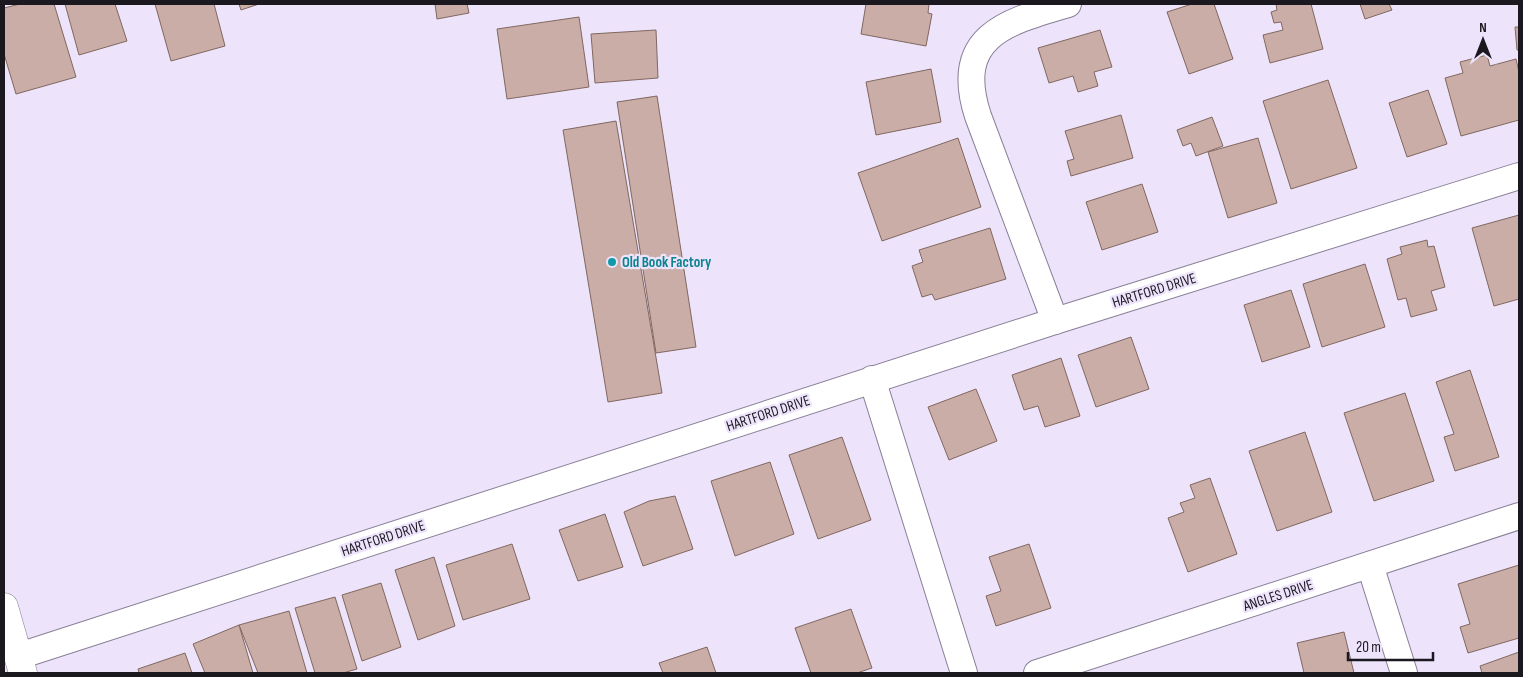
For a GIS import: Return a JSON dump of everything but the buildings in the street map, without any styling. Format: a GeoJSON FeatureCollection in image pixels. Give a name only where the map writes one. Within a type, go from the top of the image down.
{"type":"FeatureCollection","features":[{"type":"Feature","properties":{"kind":"main road"},"geometry":{"type":"LineString","coordinates":[[4,607],[21,665]]}},
{"type":"Feature","properties":{"kind":"street"},"geometry":{"type":"LineString","coordinates":[[1055,321],[971,93],[972,70],[980,47],[997,30],[1018,19],[1068,4]]}},
{"type":"Feature","properties":{"kind":"street","name":"HARTFORD DRIVE"},"geometry":{"type":"LineString","coordinates":[[21,665],[872,379],[1519,176]]}},
{"type":"Feature","properties":{"kind":"street"},"geometry":{"type":"LineString","coordinates":[[872,379],[964,673]]}},
{"type":"Feature","properties":{"kind":"street","name":"ANGLES DRIVE"},"geometry":{"type":"LineString","coordinates":[[1037,673],[1086,666],[1370,565],[1519,516]]}},
{"type":"Feature","properties":{"kind":"street"},"geometry":{"type":"LineString","coordinates":[[1370,565],[1404,673]]}},
{"type":"Feature","properties":{"kind":"place","name":"Old Book Factory"},"geometry":{"type":"Point","coordinates":[612,262]}}]}
